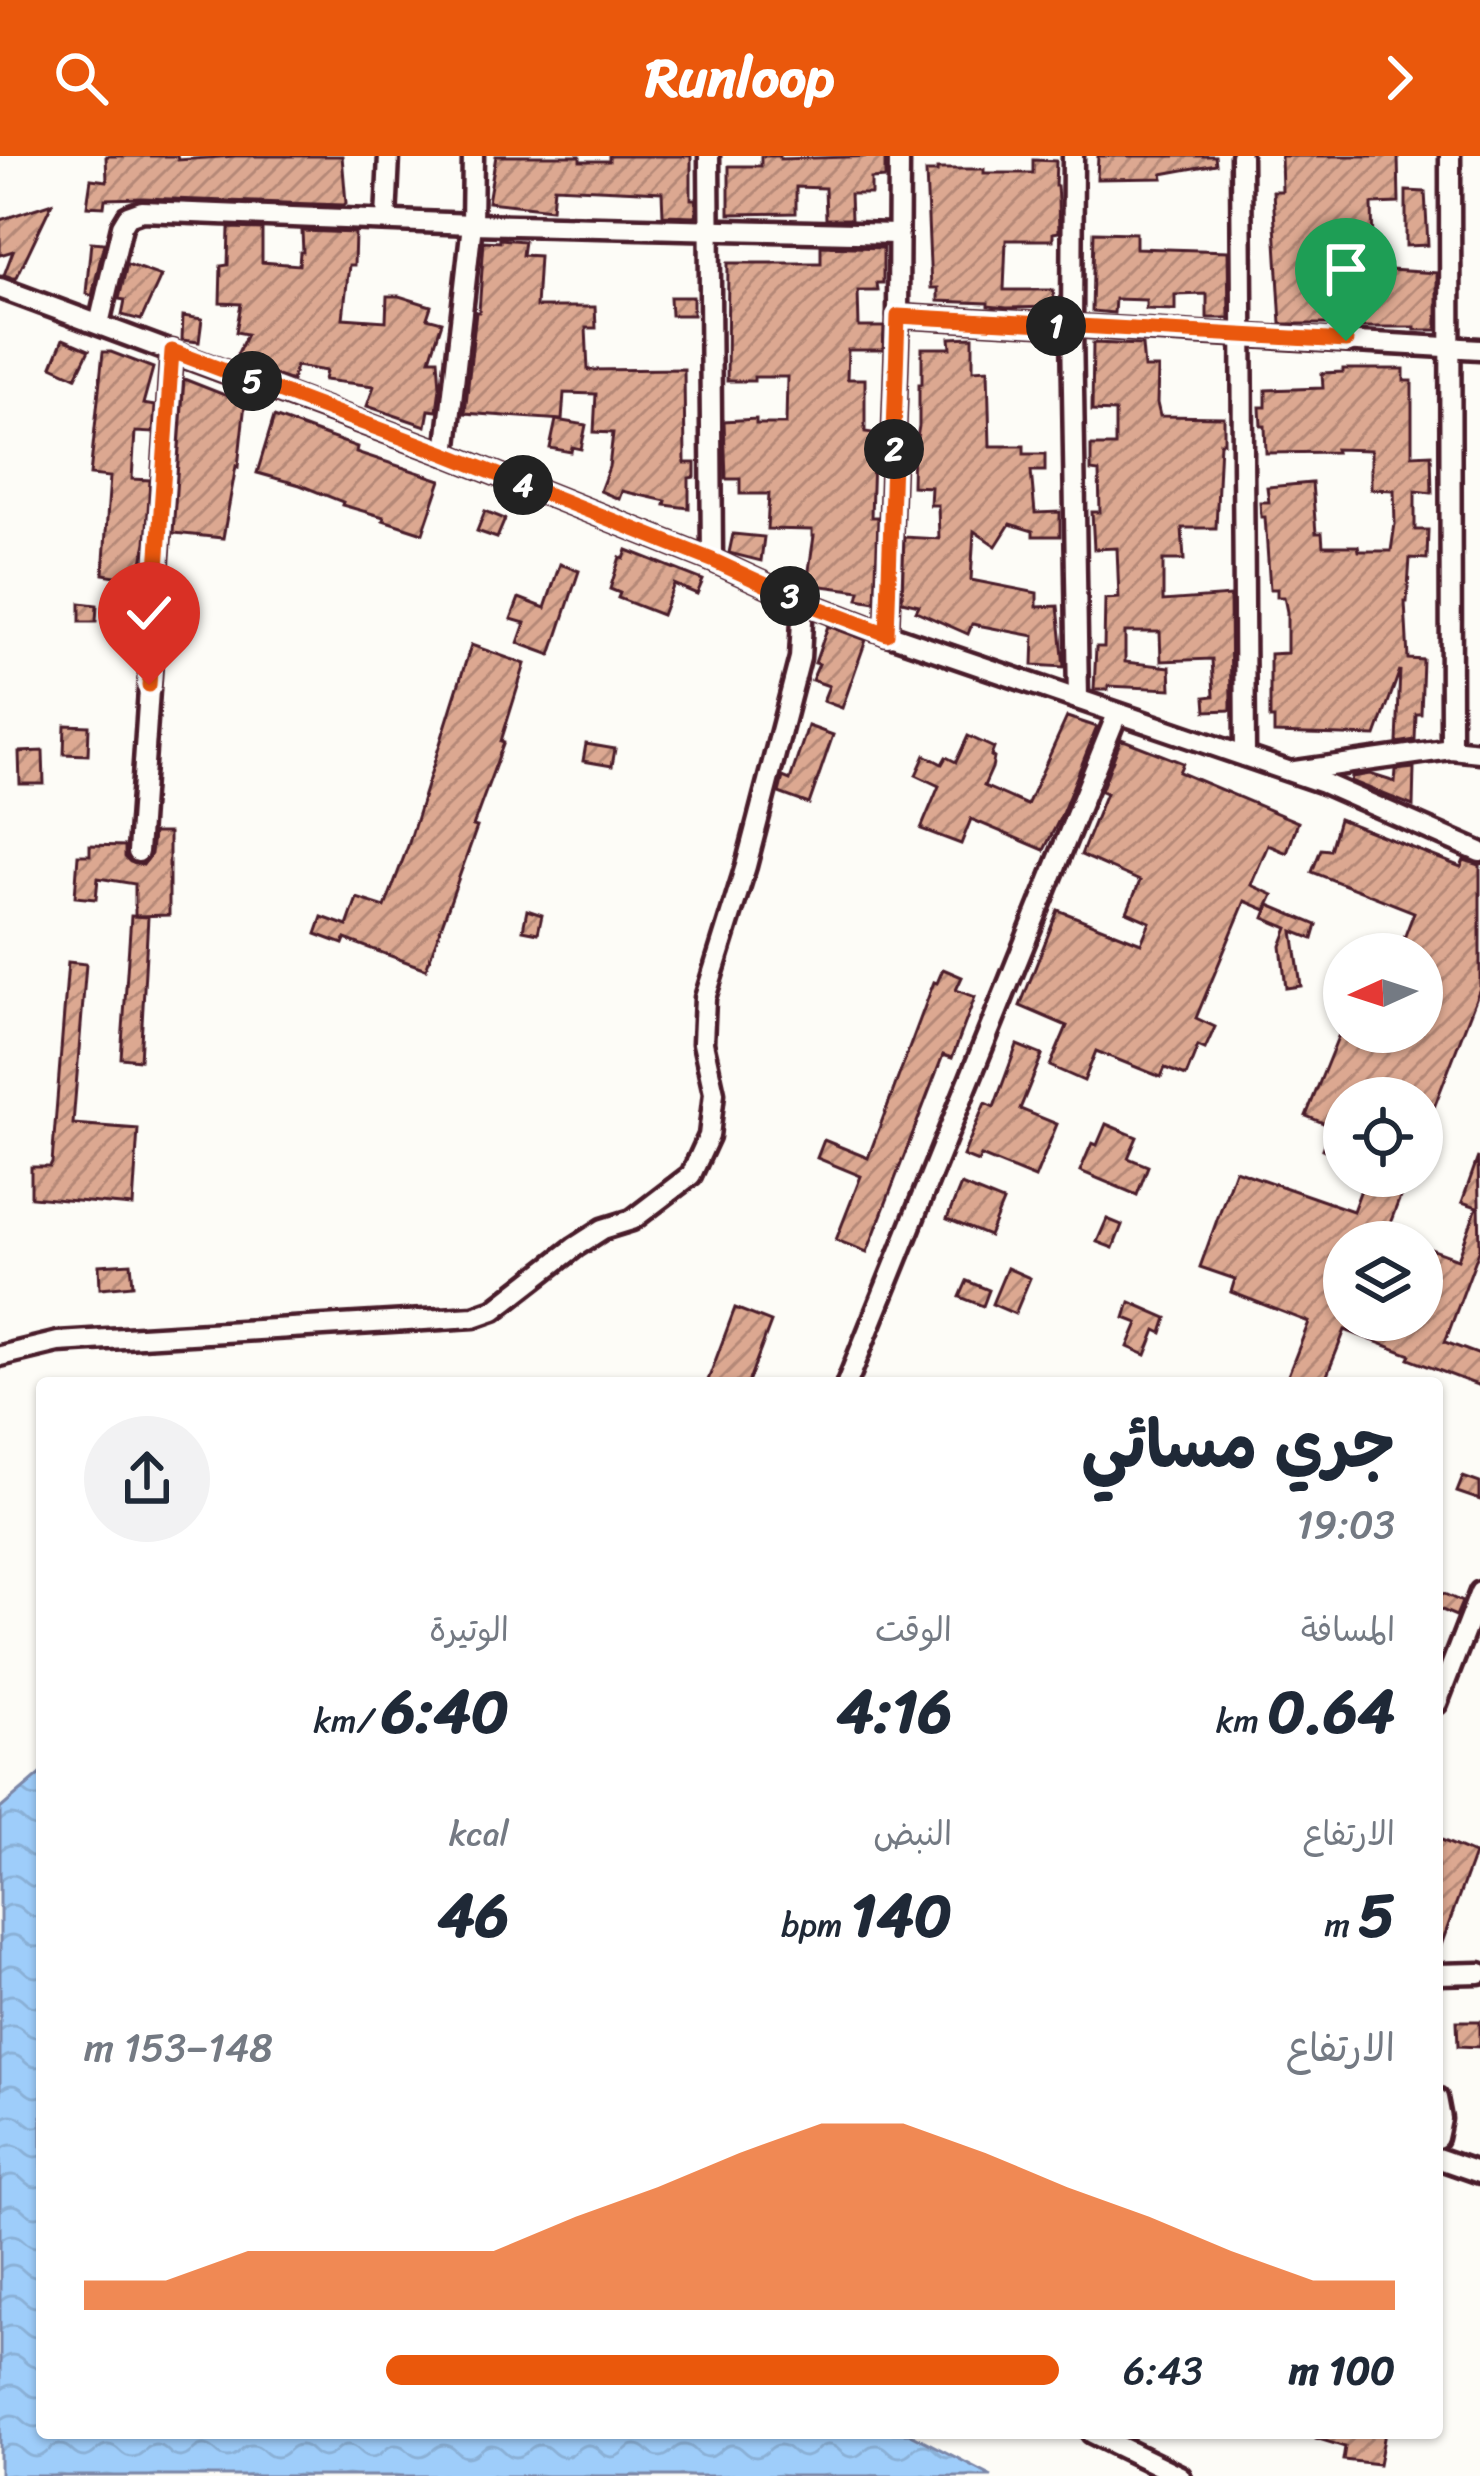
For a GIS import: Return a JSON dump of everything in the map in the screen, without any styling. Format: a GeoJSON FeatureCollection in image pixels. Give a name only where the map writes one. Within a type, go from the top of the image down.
{"type":"FeatureCollection","features":[{"type":"Feature","properties":{"kind":"street"},"geometry":{"type":"LineString","coordinates":[[386,220],[389,156]]}},
{"type":"Feature","properties":{"kind":"street"},"geometry":{"type":"LineString","coordinates":[[446,454],[472,224],[473,156]]}},
{"type":"Feature","properties":{"kind":"street"},"geometry":{"type":"LineString","coordinates":[[709,156],[712,560]]}},
{"type":"Feature","properties":{"kind":"street"},"geometry":{"type":"LineString","coordinates":[[887,634],[898,316],[898,156]]}},
{"type":"Feature","properties":{"kind":"street"},"geometry":{"type":"LineString","coordinates":[[1073,156],[1078,699]]}},
{"type":"Feature","properties":{"kind":"street"},"geometry":{"type":"LineString","coordinates":[[1241,156],[1245,756]]}},
{"type":"Feature","properties":{"kind":"street"},"geometry":{"type":"LineString","coordinates":[[1450,156],[1450,749]]}},
{"type":"Feature","properties":{"kind":"street"},"geometry":{"type":"LineString","coordinates":[[99,324],[122,226],[128,215],[142,212],[897,234]]}},
{"type":"Feature","properties":{"kind":"street"},"geometry":{"type":"LineString","coordinates":[[0,288],[446,454],[887,634],[1323,783],[1480,852]]}},
{"type":"Feature","properties":{"kind":"street"},"geometry":{"type":"LineString","coordinates":[[898,316],[1480,349]]}},
{"type":"Feature","properties":{"kind":"street"},"geometry":{"type":"LineString","coordinates":[[138,852],[172,351]]}},
{"type":"Feature","properties":{"kind":"street"},"geometry":{"type":"LineString","coordinates":[[0,1356],[58,1342],[474,1317],[494,1310],[603,1228],[632,1220],[691,1175],[710,1136],[714,1094],[703,1043],[705,998],[746,866],[800,658],[803,602]]}},
{"type":"Feature","properties":{"kind":"street"},"geometry":{"type":"LineString","coordinates":[[849,1377],[1117,714]]}},
{"type":"Feature","properties":{"kind":"street"},"geometry":{"type":"LineString","coordinates":[[1291,772],[1450,749],[1480,752]]}},
{"type":"Feature","properties":{"kind":"street"},"geometry":{"type":"LineString","coordinates":[[1443,1688],[1480,1592]]}},
{"type":"Feature","properties":{"kind":"street"},"geometry":{"type":"LineString","coordinates":[[1443,1974],[1480,1973]]}},
{"type":"Feature","properties":{"kind":"street"},"geometry":{"type":"LineString","coordinates":[[1443,2166],[1480,2173]]}},
{"type":"Feature","properties":{"kind":"street"},"geometry":{"type":"LineString","coordinates":[[1104,2439],[1180,2476]]}},
{"type":"Feature","properties":{"kind":"water"},"geometry":{"type":"Polygon","coordinates":[[[36,1778],[36,2439],[921,2439],[992,2476],[0,2476],[0,1809],[36,1778]]]}},
{"type":"Feature","properties":{"kind":"building"},"geometry":{"type":"Polygon","coordinates":[[[106,156],[177,156],[178,160],[342,156],[346,203],[143,198],[105,199],[104,207],[87,206],[91,179],[107,181],[106,156]]]}},
{"type":"Feature","properties":{"kind":"building"},"geometry":{"type":"Polygon","coordinates":[[[496,156],[580,156],[580,161],[609,161],[609,156],[691,156],[696,216],[663,215],[662,192],[554,187],[552,209],[488,202],[496,156]]]}},
{"type":"Feature","properties":{"kind":"building"},"geometry":{"type":"Polygon","coordinates":[[[761,156],[885,156],[885,178],[871,179],[871,194],[850,194],[851,219],[826,219],[825,188],[796,187],[796,213],[729,214],[729,166],[761,166],[761,156]]]}},
{"type":"Feature","properties":{"kind":"building"},"geometry":{"type":"Polygon","coordinates":[[[1098,156],[1215,156],[1216,164],[1162,174],[1163,178],[1097,179],[1098,156]]]}},
{"type":"Feature","properties":{"kind":"building"},"geometry":{"type":"Polygon","coordinates":[[[1281,156],[1398,156],[1399,203],[1372,204],[1373,248],[1341,250],[1341,267],[1437,273],[1437,330],[1281,324],[1273,191],[1282,191],[1281,156]]]}},
{"type":"Feature","properties":{"kind":"building"},"geometry":{"type":"Polygon","coordinates":[[[1033,160],[1056,161],[1059,232],[1053,233],[1053,240],[1006,240],[1004,290],[1053,290],[1055,307],[938,301],[938,288],[931,288],[926,172],[1033,173],[1033,160]]]}},
{"type":"Feature","properties":{"kind":"building"},"geometry":{"type":"Polygon","coordinates":[[[1406,191],[1425,192],[1428,245],[1406,246],[1406,191]]]}},
{"type":"Feature","properties":{"kind":"building"},"geometry":{"type":"Polygon","coordinates":[[[52,203],[16,279],[4,275],[13,251],[0,255],[0,220],[52,203]]]}},
{"type":"Feature","properties":{"kind":"building"},"geometry":{"type":"Polygon","coordinates":[[[229,228],[262,229],[262,262],[299,265],[302,231],[355,233],[343,318],[386,321],[387,296],[431,306],[427,318],[442,322],[430,359],[438,359],[440,387],[437,411],[429,410],[426,426],[367,406],[374,386],[324,380],[326,371],[296,366],[292,381],[234,361],[247,334],[236,332],[241,304],[220,303],[229,228]]]}},
{"type":"Feature","properties":{"kind":"building"},"geometry":{"type":"Polygon","coordinates":[[[1094,232],[1136,233],[1136,248],[1228,251],[1229,318],[1207,318],[1207,294],[1175,295],[1175,310],[1146,309],[1146,300],[1115,299],[1114,313],[1092,311],[1094,232]]]}},
{"type":"Feature","properties":{"kind":"building"},"geometry":{"type":"Polygon","coordinates":[[[484,241],[524,241],[522,255],[539,256],[536,307],[595,307],[596,328],[586,328],[588,370],[684,369],[685,463],[695,463],[695,477],[689,478],[689,508],[622,491],[619,499],[600,491],[613,433],[594,432],[596,394],[564,393],[562,420],[465,413],[484,241]]]}},
{"type":"Feature","properties":{"kind":"building"},"geometry":{"type":"Polygon","coordinates":[[[91,242],[104,243],[92,296],[86,293],[91,242]]]}},
{"type":"Feature","properties":{"kind":"building"},"geometry":{"type":"Polygon","coordinates":[[[821,246],[883,248],[883,283],[877,283],[878,291],[858,291],[859,327],[884,327],[883,350],[848,350],[847,379],[865,379],[865,432],[873,433],[873,444],[880,444],[880,459],[873,459],[871,517],[878,517],[875,602],[858,599],[860,591],[807,584],[812,530],[767,529],[769,494],[740,494],[740,479],[726,479],[724,421],[786,424],[787,377],[727,381],[728,263],[821,263],[821,246]]]}},
{"type":"Feature","properties":{"kind":"building"},"geometry":{"type":"Polygon","coordinates":[[[127,264],[161,276],[141,320],[122,315],[125,300],[119,299],[127,264]]]}},
{"type":"Feature","properties":{"kind":"building"},"geometry":{"type":"Polygon","coordinates":[[[670,297],[693,297],[693,315],[671,315],[670,297]]]}},
{"type":"Feature","properties":{"kind":"building"},"geometry":{"type":"Polygon","coordinates":[[[183,316],[202,319],[199,342],[182,340],[183,316]]]}},
{"type":"Feature","properties":{"kind":"building"},"geometry":{"type":"Polygon","coordinates":[[[973,337],[973,370],[988,369],[990,446],[1024,446],[1024,454],[1045,454],[1045,471],[1031,471],[1035,513],[1060,512],[1060,536],[1033,536],[1033,531],[1010,524],[996,546],[974,531],[971,580],[1037,593],[1037,607],[1058,606],[1064,667],[1033,665],[1034,636],[972,624],[968,634],[916,611],[919,605],[902,601],[904,537],[939,539],[938,505],[930,505],[931,487],[912,486],[922,348],[951,348],[950,338],[973,337]]]}},
{"type":"Feature","properties":{"kind":"building"},"geometry":{"type":"Polygon","coordinates":[[[63,339],[89,350],[76,377],[52,366],[63,339]]]}},
{"type":"Feature","properties":{"kind":"building"},"geometry":{"type":"Polygon","coordinates":[[[1093,343],[1142,345],[1144,368],[1158,368],[1160,416],[1224,417],[1216,528],[1182,528],[1184,560],[1163,560],[1163,601],[1230,596],[1231,710],[1206,711],[1205,697],[1214,696],[1212,659],[1161,661],[1160,632],[1125,632],[1125,662],[1170,667],[1171,689],[1108,686],[1108,690],[1094,690],[1096,647],[1104,647],[1105,599],[1119,598],[1117,548],[1094,549],[1092,512],[1100,512],[1099,472],[1091,471],[1091,446],[1115,446],[1115,412],[1092,411],[1093,343]]]}},
{"type":"Feature","properties":{"kind":"building"},"geometry":{"type":"Polygon","coordinates":[[[103,352],[153,368],[143,404],[155,406],[153,433],[135,432],[132,479],[150,480],[146,542],[141,568],[129,567],[128,578],[103,574],[110,477],[90,475],[103,352]]]}},
{"type":"Feature","properties":{"kind":"building"},"geometry":{"type":"Polygon","coordinates":[[[1404,369],[1404,381],[1412,381],[1412,455],[1431,454],[1432,493],[1415,491],[1415,530],[1428,530],[1427,559],[1410,558],[1405,602],[1408,659],[1423,660],[1415,740],[1397,743],[1400,670],[1376,736],[1274,733],[1274,719],[1270,719],[1270,654],[1287,653],[1287,612],[1284,597],[1270,589],[1260,502],[1269,502],[1267,487],[1312,483],[1316,533],[1322,533],[1323,546],[1391,551],[1394,490],[1371,489],[1371,450],[1266,453],[1260,407],[1266,407],[1266,390],[1323,388],[1322,373],[1404,369]]]}},
{"type":"Feature","properties":{"kind":"building"},"geometry":{"type":"Polygon","coordinates":[[[184,379],[245,403],[223,538],[173,533],[184,379]]]}},
{"type":"Feature","properties":{"kind":"building"},"geometry":{"type":"Polygon","coordinates":[[[274,417],[357,447],[356,452],[441,480],[423,533],[257,473],[274,417]]]}},
{"type":"Feature","properties":{"kind":"building"},"geometry":{"type":"Polygon","coordinates":[[[556,420],[586,425],[581,449],[550,448],[556,420]]]}},
{"type":"Feature","properties":{"kind":"building"},"geometry":{"type":"Polygon","coordinates":[[[485,511],[505,519],[497,538],[477,531],[485,511]]]}},
{"type":"Feature","properties":{"kind":"building"},"geometry":{"type":"Polygon","coordinates":[[[733,534],[764,537],[761,561],[729,553],[733,534]]]}},
{"type":"Feature","properties":{"kind":"building"},"geometry":{"type":"Polygon","coordinates":[[[627,550],[703,580],[697,594],[674,584],[662,615],[618,598],[620,593],[610,589],[620,557],[624,559],[627,550]]]}},
{"type":"Feature","properties":{"kind":"building"},"geometry":{"type":"Polygon","coordinates":[[[560,564],[579,571],[551,655],[518,643],[525,623],[511,619],[519,598],[545,608],[560,564]]]}},
{"type":"Feature","properties":{"kind":"building"},"geometry":{"type":"Polygon","coordinates":[[[80,603],[97,605],[96,622],[80,622],[80,603]]]}},
{"type":"Feature","properties":{"kind":"building"},"geometry":{"type":"Polygon","coordinates":[[[828,626],[866,640],[842,708],[823,701],[829,686],[812,680],[828,626]]]}},
{"type":"Feature","properties":{"kind":"building"},"geometry":{"type":"Polygon","coordinates":[[[471,645],[525,664],[504,742],[473,826],[477,827],[426,969],[345,939],[343,944],[316,934],[322,917],[347,926],[357,898],[385,907],[471,645]]]}},
{"type":"Feature","properties":{"kind":"building"},"geometry":{"type":"Polygon","coordinates":[[[1067,717],[1097,727],[1044,850],[971,819],[961,844],[921,829],[939,786],[916,775],[925,755],[942,764],[946,757],[956,762],[968,736],[994,748],[984,786],[1027,805],[1067,717]]]}},
{"type":"Feature","properties":{"kind":"building"},"geometry":{"type":"Polygon","coordinates":[[[65,725],[89,726],[88,755],[64,754],[65,725]]]}},
{"type":"Feature","properties":{"kind":"building"},"geometry":{"type":"Polygon","coordinates":[[[808,726],[833,735],[809,804],[779,793],[783,777],[790,780],[808,726]]]}},
{"type":"Feature","properties":{"kind":"building"},"geometry":{"type":"Polygon","coordinates":[[[1121,739],[1183,763],[1179,772],[1298,822],[1287,853],[1268,845],[1251,885],[1273,895],[1266,910],[1245,901],[1196,1018],[1215,1027],[1205,1049],[1198,1046],[1186,1076],[1165,1068],[1161,1077],[1096,1051],[1084,1081],[1050,1066],[1067,1026],[1020,1006],[1058,910],[1141,943],[1150,922],[1127,912],[1140,881],[1081,855],[1121,739]]]}},
{"type":"Feature","properties":{"kind":"building"},"geometry":{"type":"Polygon","coordinates":[[[586,744],[615,749],[612,766],[583,761],[586,744]]]}},
{"type":"Feature","properties":{"kind":"building"},"geometry":{"type":"Polygon","coordinates":[[[43,751],[44,784],[20,784],[19,752],[43,751]]]}},
{"type":"Feature","properties":{"kind":"building"},"geometry":{"type":"Polygon","coordinates":[[[1414,768],[1413,806],[1351,781],[1370,774],[1395,782],[1396,770],[1414,768]]]}},
{"type":"Feature","properties":{"kind":"building"},"geometry":{"type":"Polygon","coordinates":[[[1339,819],[1461,867],[1464,860],[1480,865],[1480,988],[1443,1084],[1443,1077],[1323,1077],[1323,1123],[1306,1116],[1332,1053],[1443,1053],[1443,933],[1406,933],[1414,912],[1312,872],[1321,849],[1330,850],[1339,819]]]}},
{"type":"Feature","properties":{"kind":"building"},"geometry":{"type":"Polygon","coordinates":[[[153,833],[169,833],[169,915],[135,916],[135,884],[98,878],[96,899],[75,897],[78,855],[90,855],[90,845],[125,846],[125,857],[143,865],[151,854],[153,833]]]}},
{"type":"Feature","properties":{"kind":"building"},"geometry":{"type":"Polygon","coordinates":[[[1269,905],[1317,925],[1313,939],[1293,931],[1301,986],[1286,988],[1281,946],[1288,928],[1264,918],[1269,905]]]}},
{"type":"Feature","properties":{"kind":"building"},"geometry":{"type":"Polygon","coordinates":[[[527,910],[542,915],[538,933],[523,930],[527,910]]]}},
{"type":"Feature","properties":{"kind":"building"},"geometry":{"type":"Polygon","coordinates":[[[131,916],[148,917],[140,1060],[121,1058],[131,916]]]}},
{"type":"Feature","properties":{"kind":"building"},"geometry":{"type":"Polygon","coordinates":[[[68,962],[86,964],[73,1124],[138,1129],[133,1206],[31,1197],[31,1167],[52,1163],[68,962]]]}},
{"type":"Feature","properties":{"kind":"building"},"geometry":{"type":"Polygon","coordinates":[[[943,969],[962,977],[956,990],[975,997],[952,1058],[943,1055],[867,1252],[836,1240],[861,1176],[817,1158],[824,1140],[868,1158],[943,969]]]}},
{"type":"Feature","properties":{"kind":"building"},"geometry":{"type":"Polygon","coordinates":[[[1017,1045],[1042,1055],[1020,1109],[1057,1124],[1035,1178],[981,1156],[978,1162],[963,1156],[985,1103],[994,1107],[1017,1045]]]}},
{"type":"Feature","properties":{"kind":"building"},"geometry":{"type":"Polygon","coordinates":[[[1106,1124],[1137,1137],[1128,1158],[1148,1166],[1137,1195],[1080,1171],[1106,1124]]]}},
{"type":"Feature","properties":{"kind":"building"},"geometry":{"type":"Polygon","coordinates":[[[1478,1157],[1480,1248],[1445,1342],[1480,1355],[1480,1386],[1374,1341],[1443,1341],[1443,1254],[1458,1259],[1477,1207],[1462,1202],[1478,1157]]]}},
{"type":"Feature","properties":{"kind":"building"},"geometry":{"type":"Polygon","coordinates":[[[1235,1170],[1353,1211],[1358,1197],[1400,1197],[1391,1221],[1323,1221],[1323,1341],[1341,1341],[1326,1377],[1287,1377],[1309,1322],[1231,1292],[1235,1279],[1200,1267],[1235,1170]]]}},
{"type":"Feature","properties":{"kind":"building"},"geometry":{"type":"Polygon","coordinates":[[[961,1185],[1003,1202],[989,1236],[947,1219],[961,1185]]]}},
{"type":"Feature","properties":{"kind":"building"},"geometry":{"type":"Polygon","coordinates":[[[1107,1219],[1122,1225],[1113,1248],[1097,1242],[1107,1219]]]}},
{"type":"Feature","properties":{"kind":"building"},"geometry":{"type":"Polygon","coordinates":[[[131,1263],[133,1285],[100,1288],[99,1265],[131,1263]]]}},
{"type":"Feature","properties":{"kind":"building"},"geometry":{"type":"Polygon","coordinates":[[[1007,1268],[1030,1278],[1015,1314],[992,1304],[1007,1268]]]}},
{"type":"Feature","properties":{"kind":"building"},"geometry":{"type":"Polygon","coordinates":[[[967,1281],[989,1290],[983,1306],[960,1297],[967,1281]]]}},
{"type":"Feature","properties":{"kind":"building"},"geometry":{"type":"Polygon","coordinates":[[[1130,1302],[1167,1318],[1162,1333],[1156,1330],[1146,1355],[1128,1347],[1138,1323],[1125,1318],[1130,1302]]]}},
{"type":"Feature","properties":{"kind":"building"},"geometry":{"type":"Polygon","coordinates":[[[735,1308],[771,1322],[750,1377],[709,1377],[735,1308]]]}},
{"type":"Feature","properties":{"kind":"building"},"geometry":{"type":"Polygon","coordinates":[[[1463,1477],[1480,1483],[1480,1500],[1457,1492],[1463,1477]]]}},
{"type":"Feature","properties":{"kind":"building"},"geometry":{"type":"Polygon","coordinates":[[[1443,1593],[1462,1602],[1456,1616],[1443,1611],[1443,1593]]]}},
{"type":"Feature","properties":{"kind":"building"},"geometry":{"type":"Polygon","coordinates":[[[1443,1841],[1474,1854],[1443,1940],[1443,1841]]]}},
{"type":"Feature","properties":{"kind":"building"},"geometry":{"type":"Polygon","coordinates":[[[1457,2021],[1480,2021],[1480,2047],[1458,2046],[1457,2021]]]}},
{"type":"Feature","properties":{"kind":"building"},"geometry":{"type":"Polygon","coordinates":[[[1319,2439],[1384,2439],[1379,2464],[1343,2460],[1345,2447],[1319,2439]]]}},
{"type":"Feature","properties":{"kind":"route"},"geometry":{"type":"LineString","coordinates":[[149,685],[172,351],[446,454],[887,634],[898,316],[1346,341]]}}]}
